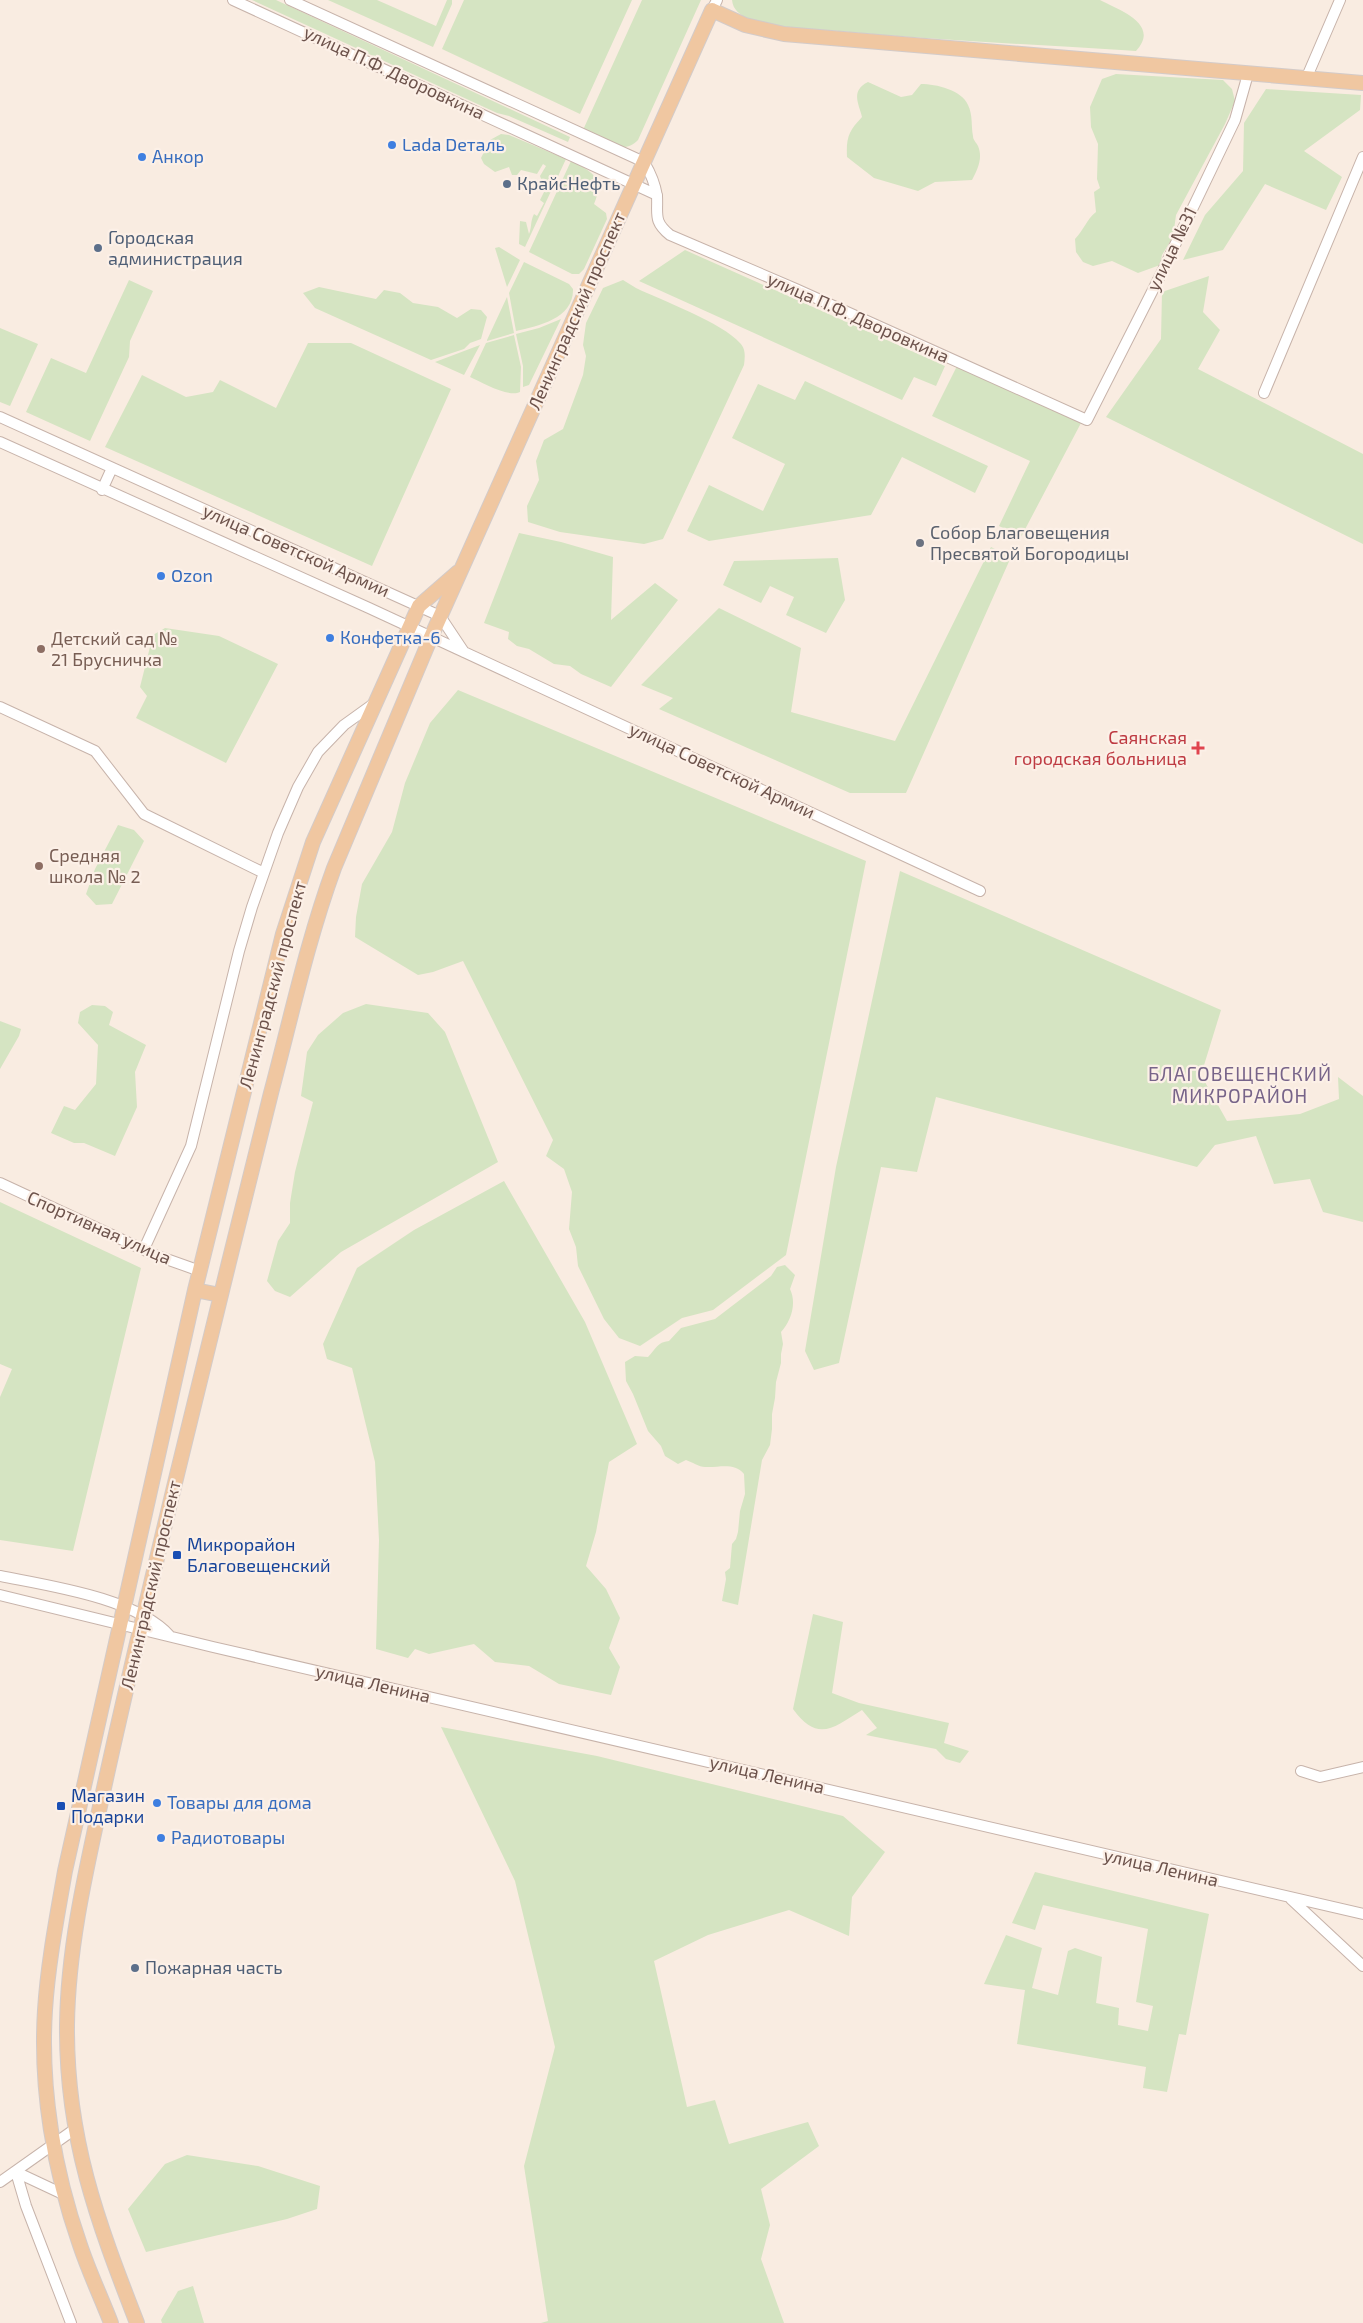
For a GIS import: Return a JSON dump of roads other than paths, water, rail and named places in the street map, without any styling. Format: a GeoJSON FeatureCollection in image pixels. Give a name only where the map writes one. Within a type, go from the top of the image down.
{"type":"FeatureCollection","features":[{"type":"Feature","properties":{"kind":"main road","name":"Ленинградский проспект"},"geometry":{"type":"LineString","coordinates":[[137,2323],[104,2238],[88,2187],[75,2129],[70,2093],[67,2024],[72,1956],[85,1875],[140,1629],[220,1295],[321,903],[344,842],[440,616],[715,5]]}},
{"type":"Feature","properties":{"kind":"main road"},"geometry":{"type":"LineString","coordinates":[[715,5],[745,25],[784,34],[1363,83]]}},
{"type":"Feature","properties":{"kind":"main road","name":"Ленинградский проспект"},"geometry":{"type":"LineString","coordinates":[[111,2323],[80,2246],[65,2195],[54,2145],[47,2094],[44,2052],[45,2010],[49,1962],[65,1871],[195,1290],[283,934],[313,842],[420,606],[462,568]]}},
{"type":"Feature","properties":{"kind":"main road"},"geometry":{"type":"LineString","coordinates":[[195,1290],[220,1295]]}},
{"type":"Feature","properties":{"kind":"main road"},"geometry":{"type":"LineString","coordinates":[[65,1871],[85,1875]]}},
{"type":"Feature","properties":{"kind":"main road"},"geometry":{"type":"LineString","coordinates":[[65,2195],[88,2187]]}},
{"type":"Feature","properties":{"kind":"street","name":"улица П.Ф. Дворовкина"},"geometry":{"type":"LineString","coordinates":[[290,0],[644,162],[652,176],[657,195],[656,215],[660,227],[670,235],[796,289],[1087,420]]}},
{"type":"Feature","properties":{"kind":"street"},"geometry":{"type":"LineString","coordinates":[[1306,79],[1340,0]]}},
{"type":"Feature","properties":{"kind":"street","name":"улица П.Ф. Дворовкина"},"geometry":{"type":"LineString","coordinates":[[237,1],[657,195]]}},
{"type":"Feature","properties":{"kind":"street","name":"улица №31"},"geometry":{"type":"LineString","coordinates":[[1087,420],[1162,272],[1234,120],[1248,74]]}},
{"type":"Feature","properties":{"kind":"street"},"geometry":{"type":"LineString","coordinates":[[1264,393],[1363,157]]}},
{"type":"Feature","properties":{"kind":"street","name":"улица Советской Армии"},"geometry":{"type":"LineString","coordinates":[[0,417],[440,616],[464,652]]}},
{"type":"Feature","properties":{"kind":"street","name":"улица Советской Армии"},"geometry":{"type":"LineString","coordinates":[[0,442],[102,490],[410,627],[980,891]]}},
{"type":"Feature","properties":{"kind":"street"},"geometry":{"type":"LineString","coordinates":[[102,490],[112,468]]}},
{"type":"Feature","properties":{"kind":"street"},"geometry":{"type":"LineString","coordinates":[[144,1249],[191,1146],[240,951],[264,873],[298,787],[318,752],[344,725],[377,701]]}},
{"type":"Feature","properties":{"kind":"street"},"geometry":{"type":"LineString","coordinates":[[0,707],[95,751],[144,814],[264,873]]}},
{"type":"Feature","properties":{"kind":"street","name":"Спортивная улица"},"geometry":{"type":"LineString","coordinates":[[0,1183],[144,1249],[200,1271]]}},
{"type":"Feature","properties":{"kind":"street","name":"улица Ленина"},"geometry":{"type":"LineString","coordinates":[[0,1576],[124,1607],[144,1614],[161,1626],[171,1637]]}},
{"type":"Feature","properties":{"kind":"street","name":"улица Ленина"},"geometry":{"type":"LineString","coordinates":[[0,1595],[171,1637],[1363,1914]]}},
{"type":"Feature","properties":{"kind":"street"},"geometry":{"type":"LineString","coordinates":[[1301,1771],[1320,1777],[1363,1767]]}},
{"type":"Feature","properties":{"kind":"street"},"geometry":{"type":"LineString","coordinates":[[1291,1898],[1363,1966]]}},
{"type":"Feature","properties":{"kind":"street"},"geometry":{"type":"LineString","coordinates":[[0,2182],[75,2129]]}},
{"type":"Feature","properties":{"kind":"street"},"geometry":{"type":"LineString","coordinates":[[16,2172],[65,2195]]}},
{"type":"Feature","properties":{"kind":"street"},"geometry":{"type":"LineString","coordinates":[[16,2172],[26,2206],[71,2323]]}},
{"type":"Feature","properties":{"kind":"place","name":"Lada Dеталь"},"geometry":{"type":"Point","coordinates":[392,145]}},
{"type":"Feature","properties":{"kind":"place","name":"Анкор"},"geometry":{"type":"Point","coordinates":[142,157]}},
{"type":"Feature","properties":{"kind":"place","name":"КрайсНефть"},"geometry":{"type":"Point","coordinates":[507,184]}},
{"type":"Feature","properties":{"kind":"place","name":"Городская администрация"},"geometry":{"type":"Point","coordinates":[98,248]}},
{"type":"Feature","properties":{"kind":"place","name":"Собор Благовещения Пресвятой Богородицы"},"geometry":{"type":"Point","coordinates":[920,543]}},
{"type":"Feature","properties":{"kind":"place","name":"Ozon"},"geometry":{"type":"Point","coordinates":[161,576]}},
{"type":"Feature","properties":{"kind":"place","name":"Конфетка-6"},"geometry":{"type":"Point","coordinates":[330,638]}},
{"type":"Feature","properties":{"kind":"place","name":"Детский сад № 21 Брусничка"},"geometry":{"type":"Point","coordinates":[41,649]}},
{"type":"Feature","properties":{"kind":"place","name":"Саянская городская больница"},"geometry":{"type":"Point","coordinates":[1198,748]}},
{"type":"Feature","properties":{"kind":"place","name":"Средняя школа № 2"},"geometry":{"type":"Point","coordinates":[39,866]}},
{"type":"Feature","properties":{"kind":"place","name":"Микрорайон Благовещенский"},"geometry":{"type":"Point","coordinates":[177,1555]}},
{"type":"Feature","properties":{"kind":"place","name":"Товары для дома"},"geometry":{"type":"Point","coordinates":[157,1803]}},
{"type":"Feature","properties":{"kind":"place","name":"Магазин Подарки"},"geometry":{"type":"Point","coordinates":[61,1806]}},
{"type":"Feature","properties":{"kind":"place","name":"Радиотовары"},"geometry":{"type":"Point","coordinates":[161,1838]}},
{"type":"Feature","properties":{"kind":"place","name":"Пожарная часть"},"geometry":{"type":"Point","coordinates":[135,1968]}},
{"type":"Feature","properties":{"kind":"district","name":"БЛАГОВЕЩЕНСКИЙ МИКРОРАЙОН"},"geometry":{"type":"Point","coordinates":[1240,1085]}}]}
